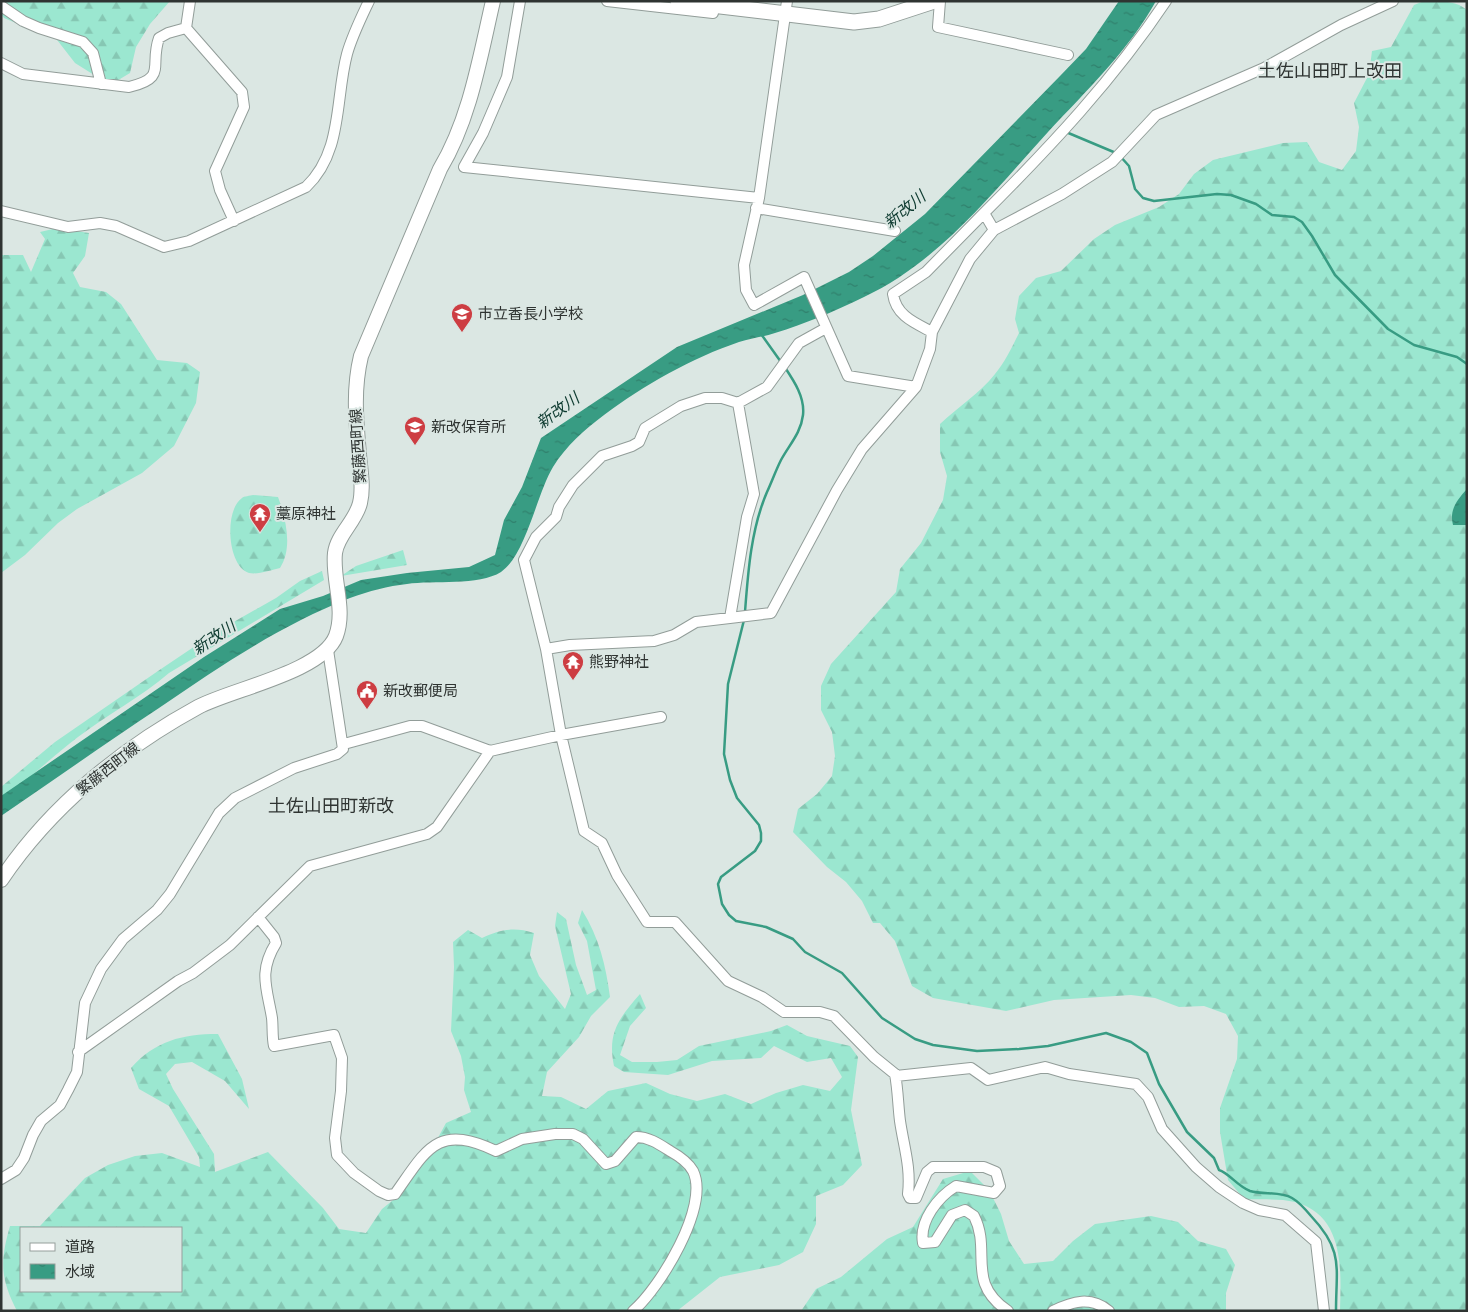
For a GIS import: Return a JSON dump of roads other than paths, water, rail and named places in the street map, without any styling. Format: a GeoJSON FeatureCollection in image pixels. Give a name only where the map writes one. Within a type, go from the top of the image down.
{"type":"FeatureCollection","features":[{"type":"Feature","properties":{"kind":"main road","name":"繁藤西町線"},"geometry":{"type":"LineString","coordinates":[[1,880],[20,853],[61,806],[136,746],[199,706],[310,663],[328,650],[337,634],[340,612],[335,551],[360,503],[362,487],[355,407],[357,374],[361,356],[440,169],[453,148],[472,89],[493,1]]}},
{"type":"Feature","properties":{"kind":"main road"},"geometry":{"type":"LineString","coordinates":[[678,1],[786,8],[854,22],[880,19],[934,1]]}},
{"type":"Feature","properties":{"kind":"street"},"geometry":{"type":"LineString","coordinates":[[190,1],[186,28],[242,92],[244,107],[215,171],[220,190],[234,221]]}},
{"type":"Feature","properties":{"kind":"street"},"geometry":{"type":"LineString","coordinates":[[1,211],[61,226],[100,223],[116,226],[164,247],[189,241],[306,187],[316,178],[324,163],[338,116],[347,54],[369,1]]}},
{"type":"Feature","properties":{"kind":"street"},"geometry":{"type":"LineString","coordinates":[[520,1],[507,78],[483,134],[464,167],[758,203],[895,231]]}},
{"type":"Feature","properties":{"kind":"street"},"geometry":{"type":"LineString","coordinates":[[607,1],[715,13],[719,4]]}},
{"type":"Feature","properties":{"kind":"street"},"geometry":{"type":"LineString","coordinates":[[940,1],[938,27],[1068,55]]}},
{"type":"Feature","properties":{"kind":"street"},"geometry":{"type":"LineString","coordinates":[[932,332],[906,318],[894,303],[893,294],[926,272],[1094,98],[1137,44],[1166,1]]}},
{"type":"Feature","properties":{"kind":"street"},"geometry":{"type":"LineString","coordinates":[[546,649],[570,645],[654,641],[674,635],[696,622],[771,613],[837,490],[862,449],[916,387],[930,349],[932,332],[970,259],[994,230],[1062,194],[1112,162],[1156,115],[1264,68],[1341,25],[1393,1]]}},
{"type":"Feature","properties":{"kind":"street"},"geometry":{"type":"LineString","coordinates":[[1,6],[23,21],[83,42],[93,53],[101,84]]}},
{"type":"Feature","properties":{"kind":"street"},"geometry":{"type":"LineString","coordinates":[[786,8],[758,203],[744,265],[746,290],[754,305],[804,276],[848,376],[916,387]]}},
{"type":"Feature","properties":{"kind":"street"},"geometry":{"type":"LineString","coordinates":[[1,63],[23,74],[129,87],[146,83],[155,71],[159,38],[168,33],[186,28]]}},
{"type":"Feature","properties":{"kind":"street"},"geometry":{"type":"LineString","coordinates":[[984,213],[994,230]]}},
{"type":"Feature","properties":{"kind":"street"},"geometry":{"type":"LineString","coordinates":[[826,328],[799,343],[767,387],[738,403],[722,398],[705,398],[681,406],[645,428],[639,442],[602,456],[572,485],[559,507],[556,517],[536,537],[524,560],[546,649],[561,735],[584,831],[602,842],[621,884],[647,922],[675,922],[728,982],[762,997],[784,1012],[820,1012],[834,1016],[896,1076],[900,1118],[910,1174],[908,1194],[910,1198],[916,1198],[927,1172],[933,1167],[984,1167],[996,1172],[1000,1186],[994,1193],[971,1187],[956,1186],[946,1192],[928,1218],[921,1234],[923,1242],[935,1242],[952,1215],[965,1210],[974,1216],[986,1290],[999,1305],[1008,1311]]}},
{"type":"Feature","properties":{"kind":"street"},"geometry":{"type":"LineString","coordinates":[[730,618],[737,568],[754,494],[738,403]]}},
{"type":"Feature","properties":{"kind":"street"},"geometry":{"type":"LineString","coordinates":[[1,1179],[16,1170],[24,1158],[41,1121],[60,1105],[77,1072],[85,1002],[101,969],[122,939],[157,910],[170,894],[219,813],[235,798],[294,768],[341,752],[344,744],[328,650]]}},
{"type":"Feature","properties":{"kind":"street"},"geometry":{"type":"LineString","coordinates":[[344,744],[410,726],[422,726],[490,751],[561,735],[662,718]]}},
{"type":"Feature","properties":{"kind":"street"},"geometry":{"type":"LineString","coordinates":[[78,1052],[178,981],[193,973],[230,945],[310,866],[427,834],[436,827],[490,751]]}},
{"type":"Feature","properties":{"kind":"street"},"geometry":{"type":"LineString","coordinates":[[258,917],[274,937],[276,943],[264,969],[274,1046],[334,1035],[342,1058],[341,1091],[335,1138],[337,1155],[354,1173],[379,1191],[388,1195],[395,1194],[429,1147],[444,1140],[462,1139],[476,1141],[496,1151],[503,1150],[522,1139],[555,1134],[573,1134],[583,1139],[606,1164],[615,1161],[636,1137],[644,1136],[686,1162],[694,1172],[697,1190],[687,1230],[663,1273],[642,1303],[633,1311]]}},
{"type":"Feature","properties":{"kind":"street"},"geometry":{"type":"LineString","coordinates":[[896,1076],[971,1068],[988,1080],[1045,1067],[1069,1074],[1136,1084],[1148,1096],[1162,1128],[1196,1167],[1243,1204],[1259,1210],[1285,1215],[1316,1242],[1324,1311]]}},
{"type":"Feature","properties":{"kind":"street"},"geometry":{"type":"LineString","coordinates":[[1053,1311],[1069,1303],[1087,1301],[1103,1306],[1109,1311]]}},
{"type":"Feature","properties":{"kind":"water"},"geometry":{"type":"Polygon","coordinates":[[[1119,1],[1156,1],[1133,36],[1106,70],[964,224],[917,265],[864,297],[797,326],[721,348],[686,364],[635,393],[589,426],[564,452],[553,467],[524,538],[510,564],[501,572],[468,581],[418,583],[378,589],[324,609],[252,647],[205,677],[1,816],[1,796],[204,657],[280,609],[323,596],[361,580],[469,567],[495,555],[504,520],[522,487],[541,438],[677,347],[803,295],[849,272],[873,256],[925,214],[1060,76],[1086,49],[1119,1]]]}},
{"type":"Feature","properties":{"kind":"water"},"geometry":{"type":"Polygon","coordinates":[[[1467,489],[1467,525],[1453,525],[1453,510],[1467,489]]]}},
{"type":"Feature","properties":{"kind":"waterway"},"geometry":{"type":"LineString","coordinates":[[1066,132],[1116,153]]}},
{"type":"Feature","properties":{"kind":"waterway"},"geometry":{"type":"LineString","coordinates":[[1120,156],[1129,166],[1135,189],[1143,198],[1154,201],[1217,194],[1231,195],[1256,204],[1272,215],[1294,217],[1302,222],[1312,236],[1335,275],[1388,329],[1414,345],[1457,357],[1467,364]]}},
{"type":"Feature","properties":{"kind":"waterway"},"geometry":{"type":"LineString","coordinates":[[761,334],[781,362]]}},
{"type":"Feature","properties":{"kind":"waterway"},"geometry":{"type":"LineString","coordinates":[[745,612],[749,566],[757,521],[781,460],[797,433],[803,415],[801,396],[784,366]]}},
{"type":"Feature","properties":{"kind":"waterway"},"geometry":{"type":"LineString","coordinates":[[744,620],[728,684],[724,754],[730,780],[737,798],[759,825],[761,841],[755,851],[721,877],[718,884],[722,904],[729,915],[736,921],[766,927],[793,939],[805,952],[842,973],[882,1018],[915,1039],[933,1045],[977,1051],[1019,1049],[1048,1046],[1106,1033],[1131,1042],[1147,1053],[1159,1084],[1187,1132],[1214,1158],[1219,1170],[1250,1191],[1292,1198],[1322,1228],[1329,1239],[1336,1260],[1336,1311]]}},
{"type":"Feature","properties":{"kind":"place","name":"市立香長小学校"},"geometry":{"type":"Point","coordinates":[462,333]}},
{"type":"Feature","properties":{"kind":"place","name":"新改保育所"},"geometry":{"type":"Point","coordinates":[415,446]}},
{"type":"Feature","properties":{"kind":"place","name":"藁原神社"},"geometry":{"type":"Point","coordinates":[260,533]}},
{"type":"Feature","properties":{"kind":"place","name":"熊野神社"},"geometry":{"type":"Point","coordinates":[573,681]}},
{"type":"Feature","properties":{"kind":"place","name":"新改郵便局"},"geometry":{"type":"Point","coordinates":[367,710]}},
{"type":"Feature","properties":{"kind":"district","name":"土佐山田町上改田"},"geometry":{"type":"Point","coordinates":[1330,71]}},
{"type":"Feature","properties":{"kind":"district","name":"土佐山田町新改"},"geometry":{"type":"Point","coordinates":[331,806]}},
{"type":"Feature","properties":{"kind":"water label","name":"新改川"},"geometry":{"type":"Point","coordinates":[905,210]}},
{"type":"Feature","properties":{"kind":"water label","name":"新改川"},"geometry":{"type":"Point","coordinates":[558,411]}},
{"type":"Feature","properties":{"kind":"water label","name":"新改川"},"geometry":{"type":"Point","coordinates":[214,638]}}]}
